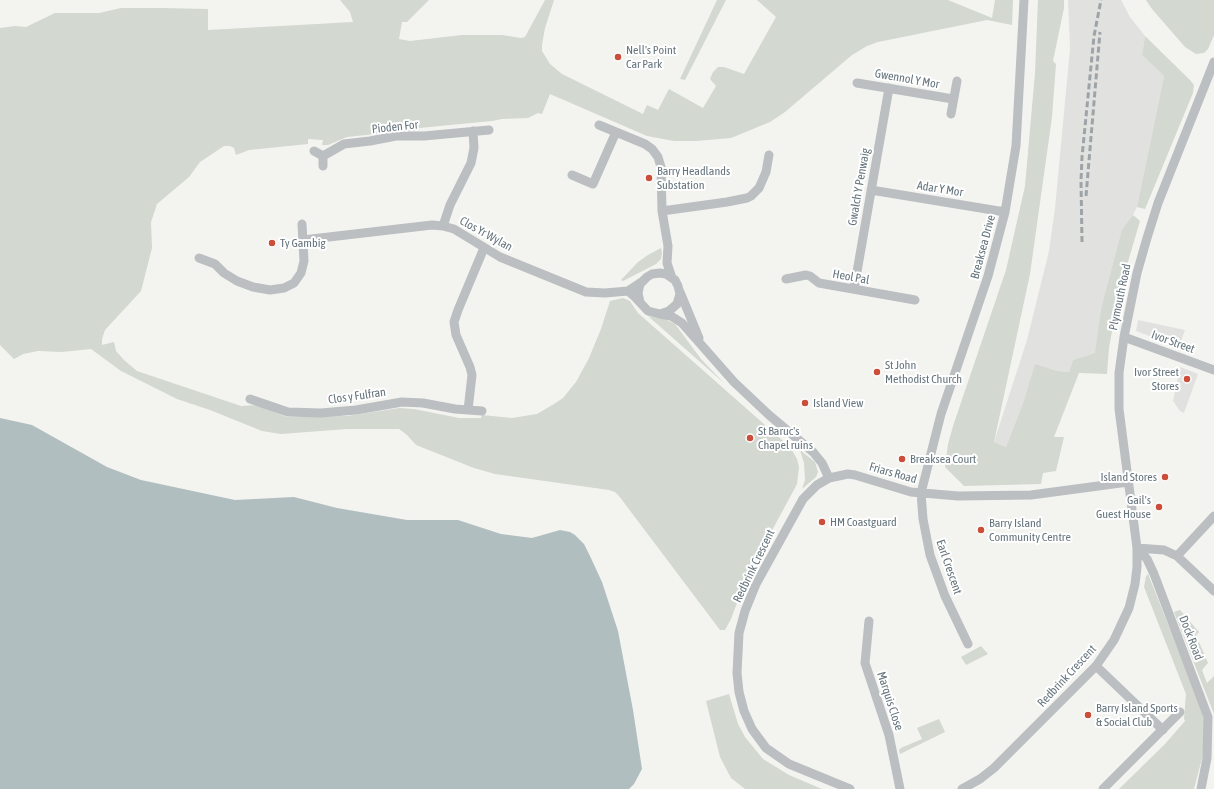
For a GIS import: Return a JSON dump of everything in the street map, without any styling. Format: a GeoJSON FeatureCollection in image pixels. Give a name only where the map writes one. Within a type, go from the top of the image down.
{"type":"FeatureCollection","features":[{"type":"Feature","properties":{"kind":"street","name":"Breaksea Drive"},"geometry":{"type":"LineString","coordinates":[[921,493],[941,414],[988,276],[1005,212],[1016,146],[1024,0]]}},
{"type":"Feature","properties":{"kind":"street","name":"Plymouth Road"},"geometry":{"type":"LineString","coordinates":[[1137,548],[1118,409],[1119,373],[1124,336],[1136,273],[1158,203],[1214,65]]}},
{"type":"Feature","properties":{"kind":"street"},"geometry":{"type":"LineString","coordinates":[[951,114],[957,81]]}},
{"type":"Feature","properties":{"kind":"street","name":"Gwennol Y Mor"},"geometry":{"type":"LineString","coordinates":[[857,83],[953,99]]}},
{"type":"Feature","properties":{"kind":"street","name":"Gwalch Y Penwaig"},"geometry":{"type":"LineString","coordinates":[[854,289],[889,88]]}},
{"type":"Feature","properties":{"kind":"street"},"geometry":{"type":"LineString","coordinates":[[599,125],[645,144],[658,157],[661,167],[662,211],[668,246],[667,263],[672,278]]}},
{"type":"Feature","properties":{"kind":"street","name":"Pioden For"},"geometry":{"type":"LineString","coordinates":[[323,156],[344,144],[396,136],[424,136],[489,130]]}},
{"type":"Feature","properties":{"kind":"street"},"geometry":{"type":"LineString","coordinates":[[444,226],[450,205],[471,163],[474,148],[473,131]]}},
{"type":"Feature","properties":{"kind":"street"},"geometry":{"type":"LineString","coordinates":[[572,175],[593,184],[616,132]]}},
{"type":"Feature","properties":{"kind":"street"},"geometry":{"type":"LineString","coordinates":[[314,151],[323,156],[323,166]]}},
{"type":"Feature","properties":{"kind":"street"},"geometry":{"type":"LineString","coordinates":[[662,211],[727,202],[751,196],[755,193],[762,182],[770,155]]}},
{"type":"Feature","properties":{"kind":"street","name":"Adar Y Mor"},"geometry":{"type":"LineString","coordinates":[[871,190],[1005,212]]}},
{"type":"Feature","properties":{"kind":"street"},"geometry":{"type":"LineString","coordinates":[[199,258],[215,264],[237,281],[253,287],[270,290],[284,288],[294,283],[301,273],[304,261],[302,224]]}},
{"type":"Feature","properties":{"kind":"street","name":"Clos Yr Wylan"},"geometry":{"type":"LineString","coordinates":[[303,240],[432,225],[444,226],[454,229],[469,237],[500,257],[586,292],[605,293],[628,291]]}},
{"type":"Feature","properties":{"kind":"street"},"geometry":{"type":"LineString","coordinates":[[468,410],[472,375],[456,335],[454,322],[484,248]]}},
{"type":"Feature","properties":{"kind":"street"},"geometry":{"type":"LineString","coordinates":[[657,273],[667,263]]}},
{"type":"Feature","properties":{"kind":"street"},"geometry":{"type":"LineString","coordinates":[[706,351],[697,334],[677,283],[672,278],[666,274],[652,274],[628,291],[648,311],[671,316],[679,321],[723,371],[757,404],[813,452],[822,463],[829,478]]}},
{"type":"Feature","properties":{"kind":"street","name":"Heol Pal"},"geometry":{"type":"LineString","coordinates":[[786,279],[806,275],[810,276],[819,283],[915,300]]}},
{"type":"Feature","properties":{"kind":"street"},"geometry":{"type":"LineString","coordinates":[[640,302],[639,289],[643,280]]}},
{"type":"Feature","properties":{"kind":"street"},"geometry":{"type":"LineString","coordinates":[[660,314],[670,312],[677,304],[680,294],[679,289]]}},
{"type":"Feature","properties":{"kind":"street","name":"Ivor Street"},"geometry":{"type":"LineString","coordinates":[[1124,336],[1214,370]]}},
{"type":"Feature","properties":{"kind":"street","name":"Clos y Fulfran"},"geometry":{"type":"LineString","coordinates":[[250,399],[288,412],[320,413],[356,410],[402,402],[423,403],[482,411]]}},
{"type":"Feature","properties":{"kind":"street","name":"Friars Road"},"geometry":{"type":"LineString","coordinates":[[829,478],[848,474],[899,489],[921,493],[958,496],[1031,495],[1128,482]]}},
{"type":"Feature","properties":{"kind":"street","name":"Redbrink Crescent"},"geometry":{"type":"LineString","coordinates":[[829,478],[817,485],[801,502],[756,584],[747,606],[739,633],[737,673],[739,692],[744,711],[752,729],[766,748],[789,764],[850,789]]}},
{"type":"Feature","properties":{"kind":"street","name":"Earl Crescent"},"geometry":{"type":"LineString","coordinates":[[921,493],[923,519],[930,555],[946,596],[968,644]]}},
{"type":"Feature","properties":{"kind":"street"},"geometry":{"type":"LineString","coordinates":[[1178,556],[1214,516]]}},
{"type":"Feature","properties":{"kind":"street"},"geometry":{"type":"LineString","coordinates":[[1137,548],[1164,550],[1178,556],[1214,590]]}},
{"type":"Feature","properties":{"kind":"street","name":"Redbrink Crescent"},"geometry":{"type":"LineString","coordinates":[[962,789],[980,779],[994,768],[1096,666],[1114,640],[1129,608],[1137,576],[1137,548]]}},
{"type":"Feature","properties":{"kind":"street","name":"Dock Road"},"geometry":{"type":"LineString","coordinates":[[1137,548],[1147,559],[1154,574],[1208,718],[1207,758],[1201,789]]}},
{"type":"Feature","properties":{"kind":"street","name":"Marquis Close"},"geometry":{"type":"LineString","coordinates":[[869,620],[865,663],[889,735],[900,789]]}},
{"type":"Feature","properties":{"kind":"street"},"geometry":{"type":"LineString","coordinates":[[1096,666],[1163,730]]}},
{"type":"Feature","properties":{"kind":"street"},"geometry":{"type":"LineString","coordinates":[[1104,789],[1180,712]]}},
{"type":"Feature","properties":{"kind":"shaded area"},"geometry":{"type":"Polygon","coordinates":[[[340,0],[429,0],[407,22],[402,22],[399,39],[410,41],[462,35],[502,35],[521,38],[525,37],[545,0],[554,0],[545,28],[542,45],[542,51],[550,64],[562,74],[643,114],[647,105],[658,110],[669,89],[703,108],[716,86],[710,79],[713,72],[718,67],[724,67],[744,74],[776,17],[757,0],[948,0],[992,18],[995,0],[1013,0],[1012,25],[987,20],[878,42],[867,46],[852,55],[785,112],[770,122],[731,138],[674,141],[647,136],[550,94],[542,114],[538,113],[528,118],[502,119],[419,128],[415,131],[391,131],[347,137],[328,145],[322,145],[323,140],[308,139],[308,144],[249,150],[236,155],[234,148],[224,146],[200,162],[189,177],[157,204],[151,222],[152,248],[141,291],[105,330],[102,345],[114,342],[116,351],[137,371],[241,406],[257,405],[287,417],[347,416],[399,408],[414,409],[459,418],[481,418],[482,415],[512,418],[537,414],[563,398],[576,382],[589,358],[601,329],[610,301],[623,298],[630,301],[638,313],[790,447],[797,459],[799,467],[797,484],[746,579],[731,619],[725,630],[720,630],[615,492],[495,474],[474,468],[416,445],[399,429],[347,429],[281,434],[262,431],[210,410],[177,399],[121,371],[91,349],[62,352],[38,351],[23,354],[14,359],[0,345],[0,28],[15,26],[26,27],[55,13],[99,13],[121,8],[208,9],[208,30],[353,22],[350,12],[340,0]]]}},
{"type":"Feature","properties":{"kind":"shaded area"},"geometry":{"type":"Polygon","coordinates":[[[717,0],[726,0],[685,80],[680,79],[717,0]]]}},
{"type":"Feature","properties":{"kind":"shaded area"},"geometry":{"type":"Polygon","coordinates":[[[1038,0],[1064,0],[1064,8],[1053,61],[1056,64],[1052,117],[1030,274],[994,442],[1006,447],[1023,403],[1035,364],[1057,371],[1069,372],[1073,360],[1095,353],[1101,309],[1122,230],[1133,215],[1140,221],[1119,292],[1109,348],[1107,374],[1079,373],[1054,437],[1064,437],[1056,471],[1043,473],[1041,484],[964,486],[945,467],[948,444],[1006,270],[1025,186],[1035,73],[1038,0]]]}},
{"type":"Feature","properties":{"kind":"shaded area"},"geometry":{"type":"Polygon","coordinates":[[[1068,0],[1121,0],[1130,17],[1145,36],[1142,55],[1164,76],[1137,207],[1101,309],[1096,353],[1073,360],[1069,372],[1057,371],[1035,365],[1023,403],[1006,447],[994,442],[1027,340],[1049,251],[1055,208],[1070,49],[1068,0]]]}},
{"type":"Feature","properties":{"kind":"shaded area"},"geometry":{"type":"Polygon","coordinates":[[[1146,0],[1214,0],[1214,35],[1208,49],[1204,53],[1196,54],[1185,47],[1146,0]]]}},
{"type":"Feature","properties":{"kind":"shaded area"},"geometry":{"type":"Polygon","coordinates":[[[1145,36],[1194,85],[1193,93],[1145,209],[1137,207],[1164,76],[1142,55],[1145,36]]]}},
{"type":"Feature","properties":{"kind":"shaded area"},"geometry":{"type":"Polygon","coordinates":[[[661,248],[661,259],[656,264],[623,281],[621,280],[638,262],[661,248]]]}},
{"type":"Feature","properties":{"kind":"shaded area"},"geometry":{"type":"Polygon","coordinates":[[[648,316],[665,319],[675,324],[701,359],[724,383],[648,316]]]}},
{"type":"Feature","properties":{"kind":"shaded area"},"geometry":{"type":"Polygon","coordinates":[[[1138,320],[1185,330],[1179,347],[1136,331],[1138,320]]]}},
{"type":"Feature","properties":{"kind":"shaded area","name":"Ivor Street Stores"},"geometry":{"type":"Polygon","coordinates":[[[1180,367],[1198,374],[1184,413],[1180,411],[1173,401],[1180,367]]]}},
{"type":"Feature","properties":{"kind":"shaded area"},"geometry":{"type":"Polygon","coordinates":[[[0,418],[32,425],[107,467],[141,480],[235,500],[294,497],[337,508],[407,520],[458,520],[501,534],[532,538],[560,530],[570,532],[584,544],[590,556],[602,582],[618,631],[633,710],[642,769],[634,784],[629,789],[0,789],[0,418]]]}},
{"type":"Feature","properties":{"kind":"shaded area"},"geometry":{"type":"Polygon","coordinates":[[[800,450],[815,462],[818,472],[816,477],[802,489],[805,480],[804,463],[800,450]]]}},
{"type":"Feature","properties":{"kind":"shaded area"},"geometry":{"type":"Polygon","coordinates":[[[1148,574],[1203,712],[1206,743],[1194,789],[1119,789],[1165,744],[1185,721],[1186,694],[1144,587],[1146,576],[1148,574]]]}},
{"type":"Feature","properties":{"kind":"shaded area"},"geometry":{"type":"Polygon","coordinates":[[[1180,610],[1199,632],[1196,635],[1208,663],[1202,670],[1207,683],[1214,676],[1214,714],[1174,612],[1180,610]]]}},
{"type":"Feature","properties":{"kind":"shaded area"},"geometry":{"type":"Polygon","coordinates":[[[981,646],[988,654],[966,665],[961,657],[981,646]]]}},
{"type":"Feature","properties":{"kind":"shaded area"},"geometry":{"type":"Polygon","coordinates":[[[729,694],[738,724],[745,737],[763,759],[789,775],[822,789],[745,789],[731,778],[720,757],[706,701],[729,694]]]}},
{"type":"Feature","properties":{"kind":"shaded area"},"geometry":{"type":"Polygon","coordinates":[[[939,719],[945,732],[900,754],[899,750],[901,748],[922,739],[917,728],[939,719]]]}},
{"type":"Feature","properties":{"kind":"railway"},"geometry":{"type":"LineString","coordinates":[[1082,242],[1082,157],[1094,36],[1101,0]]}},
{"type":"Feature","properties":{"kind":"railway"},"geometry":{"type":"LineString","coordinates":[[1086,196],[1100,32]]}},
{"type":"Feature","properties":{"kind":"place","name":"Nell's Point Car Park"},"geometry":{"type":"Point","coordinates":[618,57]}},
{"type":"Feature","properties":{"kind":"place","name":"Barry Headlands Substation"},"geometry":{"type":"Point","coordinates":[649,178]}},
{"type":"Feature","properties":{"kind":"place","name":"Ty Gambig"},"geometry":{"type":"Point","coordinates":[272,243]}},
{"type":"Feature","properties":{"kind":"place","name":"St John Methodist Church"},"geometry":{"type":"Point","coordinates":[877,372]}},
{"type":"Feature","properties":{"kind":"place","name":"Ivor Street Stores"},"geometry":{"type":"Point","coordinates":[1187,379]}},
{"type":"Feature","properties":{"kind":"place","name":"Island View"},"geometry":{"type":"Point","coordinates":[805,403]}},
{"type":"Feature","properties":{"kind":"place","name":"St Baruc's Chapel ruins"},"geometry":{"type":"Point","coordinates":[750,438]}},
{"type":"Feature","properties":{"kind":"place","name":"Breaksea Court"},"geometry":{"type":"Point","coordinates":[902,459]}},
{"type":"Feature","properties":{"kind":"place","name":"Island Stores"},"geometry":{"type":"Point","coordinates":[1165,477]}},
{"type":"Feature","properties":{"kind":"place","name":"Gail's Guest House"},"geometry":{"type":"Point","coordinates":[1159,507]}},
{"type":"Feature","properties":{"kind":"place","name":"HM Coastguard"},"geometry":{"type":"Point","coordinates":[822,522]}},
{"type":"Feature","properties":{"kind":"place","name":"Barry Island Community Centre"},"geometry":{"type":"Point","coordinates":[981,530]}},
{"type":"Feature","properties":{"kind":"place","name":"Barry Island Sports & Social Club"},"geometry":{"type":"Point","coordinates":[1088,715]}}]}
